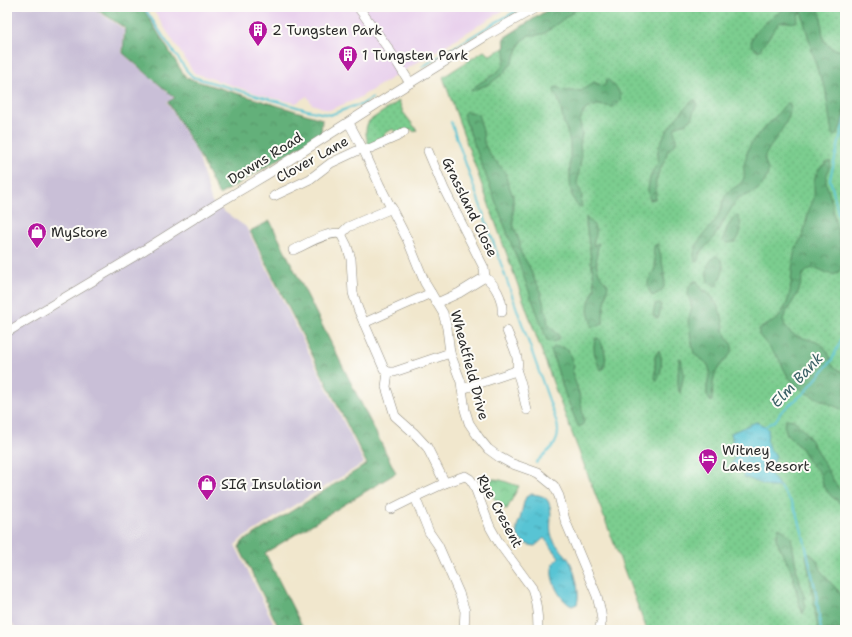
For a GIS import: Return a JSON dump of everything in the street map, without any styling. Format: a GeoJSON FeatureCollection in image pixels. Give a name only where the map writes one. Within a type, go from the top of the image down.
{"type":"FeatureCollection","features":[{"type":"Feature","properties":{"kind":"street"},"geometry":{"type":"LineString","coordinates":[[358,7],[388,48],[410,83]]}},
{"type":"Feature","properties":{"kind":"street","name":"Downs Road"},"geometry":{"type":"LineString","coordinates":[[7,332],[140,253],[349,123],[410,83],[486,36],[537,7]]}},
{"type":"Feature","properties":{"kind":"street","name":"Wheatfield Drive"},"geometry":{"type":"LineString","coordinates":[[349,123],[364,150],[380,186],[408,240],[430,293],[437,303],[446,324],[450,353],[458,371],[465,410],[469,423],[488,449],[510,463],[538,472],[554,486],[559,496],[565,520],[598,596],[602,621],[599,629]]}},
{"type":"Feature","properties":{"kind":"street","name":"Clover Lane"},"geometry":{"type":"LineString","coordinates":[[274,196],[310,179],[331,163],[396,137],[404,132]]}},
{"type":"Feature","properties":{"kind":"street","name":"Grassland Close"},"geometry":{"type":"LineString","coordinates":[[428,151],[444,189],[484,268],[485,277],[496,289],[502,312]]}},
{"type":"Feature","properties":{"kind":"street"},"geometry":{"type":"LineString","coordinates":[[342,234],[348,227],[392,208]]}},
{"type":"Feature","properties":{"kind":"street"},"geometry":{"type":"LineString","coordinates":[[293,250],[329,235],[338,233],[342,234]]}},
{"type":"Feature","properties":{"kind":"street"},"geometry":{"type":"LineString","coordinates":[[342,234],[351,259],[355,301],[384,369],[388,372],[394,372],[450,353]]}},
{"type":"Feature","properties":{"kind":"street","name":"Grassland Close"},"geometry":{"type":"LineString","coordinates":[[437,303],[459,293],[485,277]]}},
{"type":"Feature","properties":{"kind":"street"},"geometry":{"type":"LineString","coordinates":[[364,323],[430,293]]}},
{"type":"Feature","properties":{"kind":"street"},"geometry":{"type":"LineString","coordinates":[[507,331],[517,358],[518,364],[516,370],[522,383],[527,410]]}},
{"type":"Feature","properties":{"kind":"street"},"geometry":{"type":"LineString","coordinates":[[462,389],[516,370]]}},
{"type":"Feature","properties":{"kind":"street"},"geometry":{"type":"LineString","coordinates":[[388,372],[386,387],[396,416],[427,447],[445,483]]}},
{"type":"Feature","properties":{"kind":"street","name":"Rye Cresent"},"geometry":{"type":"LineString","coordinates":[[391,509],[445,483],[465,476],[470,479],[478,494],[490,528],[498,543],[532,588],[537,609],[538,630]]}},
{"type":"Feature","properties":{"kind":"street"},"geometry":{"type":"LineString","coordinates":[[415,497],[429,532],[438,545],[459,593],[465,611],[464,630]]}},
{"type":"Feature","properties":{"kind":"shaded area"},"geometry":{"type":"Polygon","coordinates":[[[7,7],[91,7],[124,29],[122,53],[174,98],[167,102],[198,155],[212,203],[246,227],[364,463],[288,509],[240,540],[235,545],[277,630],[17,630],[7,617],[7,7]]]}},
{"type":"Feature","properties":{"kind":"shaded area"},"geometry":{"type":"Polygon","coordinates":[[[151,7],[502,7],[504,10],[357,99],[329,110],[312,104],[307,96],[296,103],[268,97],[194,73],[151,7]]]}},
{"type":"Feature","properties":{"kind":"green space"},"geometry":{"type":"Polygon","coordinates":[[[93,7],[142,7],[186,78],[322,119],[321,134],[219,195],[199,155],[168,102],[175,98],[123,53],[125,28],[93,7]]]}},
{"type":"Feature","properties":{"kind":"green space","name":"Witney Lakes Resort"},"geometry":{"type":"Polygon","coordinates":[[[552,7],[845,7],[845,630],[647,630],[556,391],[443,77],[484,51],[490,55],[504,48],[504,38],[552,7]]]}},
{"type":"Feature","properties":{"kind":"green space"},"geometry":{"type":"Polygon","coordinates":[[[552,7],[580,7],[543,34],[529,35],[521,42],[512,63],[503,74],[489,84],[471,91],[476,85],[495,74],[504,63],[504,38],[552,7]]]}},
{"type":"Feature","properties":{"kind":"green space"},"geometry":{"type":"Polygon","coordinates":[[[786,7],[818,7],[825,41],[829,46],[835,49],[845,51],[846,83],[844,109],[839,130],[835,136],[832,134],[825,87],[818,72],[801,11],[796,22],[779,23],[759,51],[752,46],[751,40],[754,34],[786,7]]]}},
{"type":"Feature","properties":{"kind":"green space"},"geometry":{"type":"Polygon","coordinates":[[[607,79],[614,85],[621,96],[618,104],[613,107],[598,105],[591,107],[586,109],[581,117],[581,159],[577,184],[582,195],[581,208],[576,204],[571,189],[570,142],[562,117],[560,103],[554,89],[555,87],[567,91],[581,91],[594,82],[603,86],[605,85],[607,79]]]}},
{"type":"Feature","properties":{"kind":"green space"},"geometry":{"type":"Polygon","coordinates":[[[693,100],[696,100],[697,103],[691,119],[687,123],[676,126],[674,131],[676,139],[675,143],[669,149],[657,176],[655,199],[650,200],[648,185],[653,170],[658,163],[658,152],[664,136],[672,123],[693,100]]]}},
{"type":"Feature","properties":{"kind":"green space"},"geometry":{"type":"Polygon","coordinates":[[[399,101],[403,112],[417,130],[414,132],[411,129],[397,134],[393,129],[384,134],[385,140],[369,146],[366,127],[369,121],[399,101]]]}},
{"type":"Feature","properties":{"kind":"green space"},"geometry":{"type":"Polygon","coordinates":[[[787,103],[790,104],[791,109],[789,116],[764,158],[768,170],[767,177],[755,192],[737,199],[713,239],[699,254],[698,262],[695,261],[694,254],[698,242],[718,216],[725,196],[743,180],[744,165],[750,145],[756,136],[787,103]]]}},
{"type":"Feature","properties":{"kind":"green space"},"geometry":{"type":"Polygon","coordinates":[[[466,111],[478,114],[483,131],[484,143],[490,155],[506,173],[507,181],[513,196],[513,224],[520,243],[520,251],[539,287],[548,324],[560,337],[556,341],[551,342],[547,340],[463,114],[466,111]]]}},
{"type":"Feature","properties":{"kind":"green space"},"geometry":{"type":"Polygon","coordinates":[[[830,161],[826,182],[840,243],[842,265],[840,270],[833,275],[814,268],[807,271],[803,275],[799,290],[783,319],[786,328],[792,334],[816,342],[823,346],[828,353],[831,364],[845,375],[845,411],[806,393],[800,388],[788,377],[779,359],[759,335],[759,329],[781,315],[789,297],[794,254],[803,235],[813,199],[815,179],[821,167],[830,161]]]}},
{"type":"Feature","properties":{"kind":"green space"},"geometry":{"type":"Polygon","coordinates":[[[735,216],[738,216],[741,226],[739,236],[735,242],[726,243],[723,240],[727,228],[735,216]]]}},
{"type":"Feature","properties":{"kind":"green space"},"geometry":{"type":"Polygon","coordinates":[[[586,217],[592,222],[596,230],[593,245],[599,243],[597,256],[598,270],[599,274],[608,285],[603,324],[592,327],[588,311],[589,302],[595,288],[586,217]]]}},
{"type":"Feature","properties":{"kind":"green space"},"geometry":{"type":"Polygon","coordinates":[[[270,221],[396,473],[265,553],[304,630],[280,630],[239,547],[242,542],[367,464],[250,231],[270,221]]]}},
{"type":"Feature","properties":{"kind":"green space"},"geometry":{"type":"Polygon","coordinates":[[[658,244],[665,280],[663,289],[652,296],[649,291],[648,283],[649,278],[655,268],[654,248],[655,245],[658,244]]]}},
{"type":"Feature","properties":{"kind":"green space"},"geometry":{"type":"Polygon","coordinates":[[[715,256],[720,259],[723,270],[717,285],[714,286],[708,282],[707,271],[708,265],[715,256]]]}},
{"type":"Feature","properties":{"kind":"green space"},"geometry":{"type":"Polygon","coordinates":[[[694,281],[697,281],[699,287],[707,291],[715,301],[722,317],[725,334],[732,346],[732,350],[728,357],[716,372],[713,382],[711,402],[707,392],[709,368],[706,363],[694,354],[688,321],[692,308],[688,294],[689,286],[694,281]]]}},
{"type":"Feature","properties":{"kind":"green space"},"geometry":{"type":"Polygon","coordinates":[[[655,304],[661,304],[659,317],[657,318],[653,315],[655,304]]]}},
{"type":"Feature","properties":{"kind":"green space"},"geometry":{"type":"Polygon","coordinates":[[[596,338],[598,338],[605,353],[605,365],[603,369],[600,369],[595,354],[594,346],[596,338]]]}},
{"type":"Feature","properties":{"kind":"green space"},"geometry":{"type":"Polygon","coordinates":[[[555,347],[568,349],[574,367],[572,372],[579,393],[584,420],[580,427],[578,426],[565,394],[551,350],[555,347]]]}},
{"type":"Feature","properties":{"kind":"green space"},"geometry":{"type":"Polygon","coordinates":[[[659,350],[661,366],[657,381],[655,378],[655,356],[659,350]]]}},
{"type":"Feature","properties":{"kind":"green space"},"geometry":{"type":"Polygon","coordinates":[[[681,358],[684,374],[680,393],[678,377],[679,359],[681,358]]]}},
{"type":"Feature","properties":{"kind":"green space"},"geometry":{"type":"Polygon","coordinates":[[[786,419],[794,420],[807,434],[838,488],[845,495],[845,507],[831,496],[824,488],[820,473],[808,461],[801,448],[787,434],[784,425],[786,419]]]}},
{"type":"Feature","properties":{"kind":"green space"},"geometry":{"type":"Polygon","coordinates":[[[493,479],[519,486],[507,509],[500,506],[494,498],[490,488],[490,480],[493,479]]]}},
{"type":"Feature","properties":{"kind":"green space"},"geometry":{"type":"Polygon","coordinates":[[[778,528],[783,530],[791,537],[798,577],[804,596],[805,605],[803,614],[792,573],[776,539],[778,528]]]}},
{"type":"Feature","properties":{"kind":"green space"},"geometry":{"type":"Polygon","coordinates":[[[806,554],[810,554],[816,559],[823,574],[845,601],[845,630],[818,630],[806,554]]]}},
{"type":"Feature","properties":{"kind":"water"},"geometry":{"type":"Polygon","coordinates":[[[756,422],[768,429],[768,445],[776,456],[770,473],[780,487],[770,487],[744,477],[743,472],[740,469],[731,466],[735,455],[731,433],[756,422]]]}},
{"type":"Feature","properties":{"kind":"water"},"geometry":{"type":"Polygon","coordinates":[[[531,494],[545,498],[550,505],[552,537],[570,561],[576,580],[578,599],[577,604],[572,606],[559,594],[552,576],[553,565],[559,557],[544,538],[535,546],[525,543],[518,536],[517,527],[524,502],[526,497],[531,494]]]}},
{"type":"Feature","properties":{"kind":"waterway"},"geometry":{"type":"LineString","coordinates":[[144,7],[187,71],[193,77],[307,110],[330,115],[361,105],[372,98]]}},
{"type":"Feature","properties":{"kind":"waterway"},"geometry":{"type":"LineString","coordinates":[[422,67],[491,25],[524,7]]}},
{"type":"Feature","properties":{"kind":"waterway","name":"Elm Bank"},"geometry":{"type":"LineString","coordinates":[[845,118],[830,179],[843,238],[845,259]]}},
{"type":"Feature","properties":{"kind":"waterway"},"geometry":{"type":"LineString","coordinates":[[451,122],[557,423],[558,437],[556,442],[536,463]]}},
{"type":"Feature","properties":{"kind":"waterway","name":"Elm Bank"},"geometry":{"type":"LineString","coordinates":[[766,426],[776,420],[781,412],[805,392],[832,360],[842,338],[845,322]]}},
{"type":"Feature","properties":{"kind":"waterway"},"geometry":{"type":"LineString","coordinates":[[780,487],[792,503],[798,517],[816,592],[821,630]]}},
{"type":"Feature","properties":{"kind":"place","name":"2 Tungsten Park"},"geometry":{"type":"Point","coordinates":[258,47]}},
{"type":"Feature","properties":{"kind":"place","name":"1 Tungsten Park"},"geometry":{"type":"Point","coordinates":[348,72]}},
{"type":"Feature","properties":{"kind":"place","name":"MyStore"},"geometry":{"type":"Point","coordinates":[37,249]}},
{"type":"Feature","properties":{"kind":"place","name":"Witney Lakes Resort"},"geometry":{"type":"Point","coordinates":[708,475]}},
{"type":"Feature","properties":{"kind":"place","name":"SIG Insulation"},"geometry":{"type":"Point","coordinates":[207,501]}}]}
